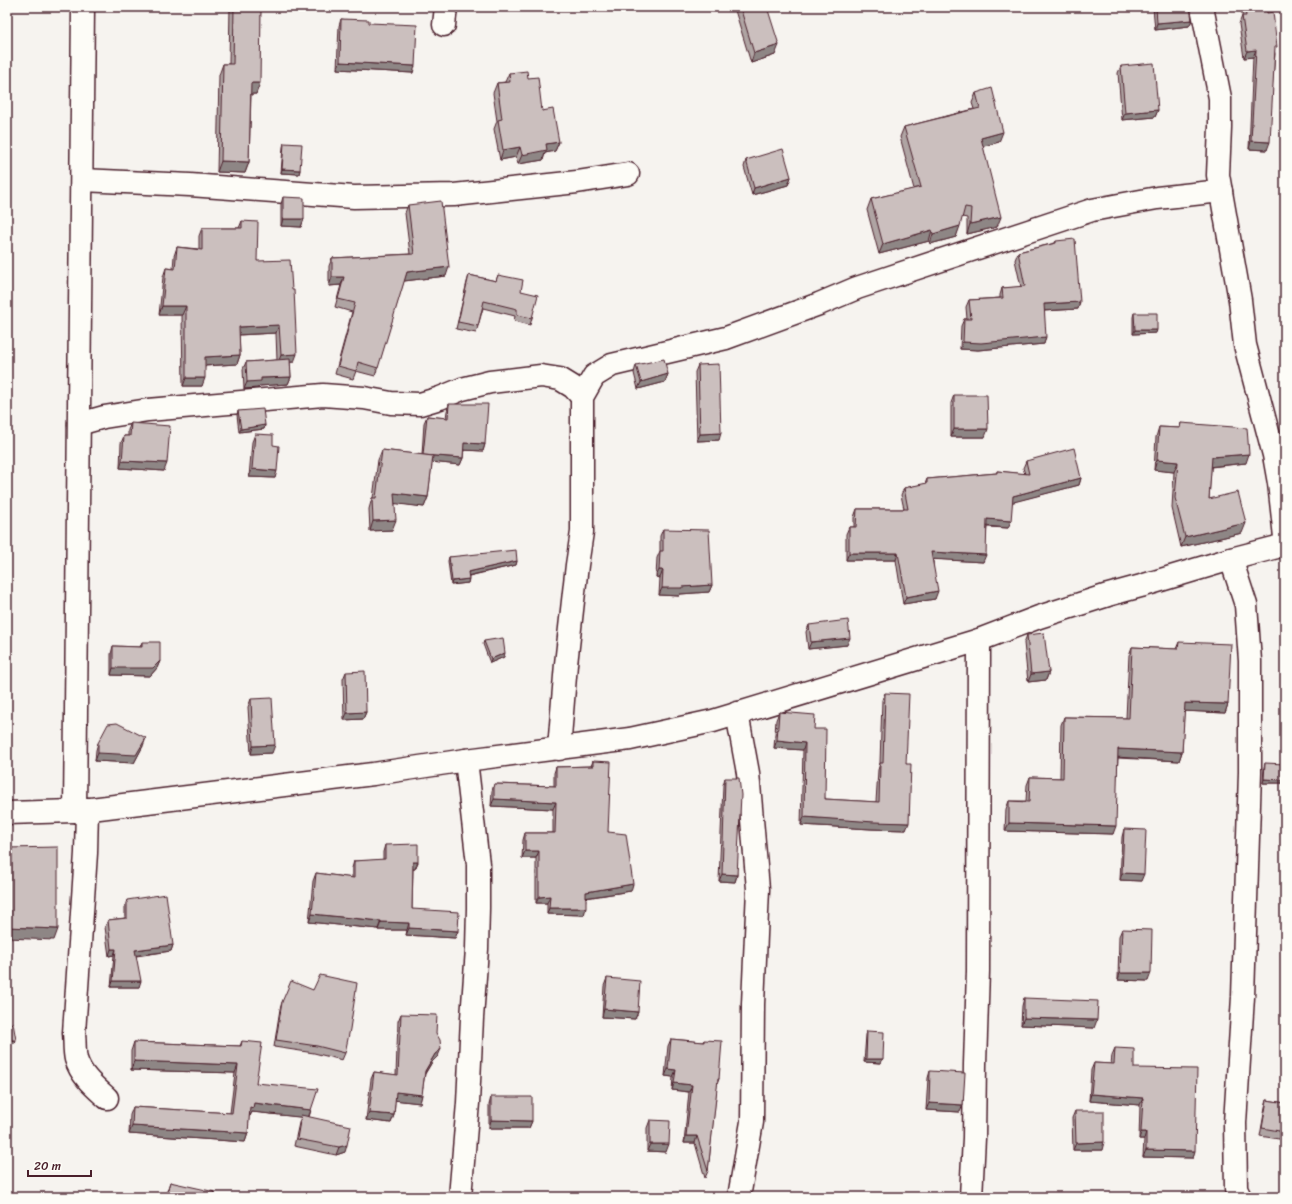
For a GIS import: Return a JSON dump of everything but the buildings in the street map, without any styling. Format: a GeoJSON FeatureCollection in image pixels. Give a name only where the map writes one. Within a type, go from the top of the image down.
{"type":"FeatureCollection","features":[{"type":"Feature","properties":{"kind":"street"},"geometry":{"type":"LineString","coordinates":[[83,7],[79,424],[81,810],[86,853],[74,1033],[76,1058],[80,1068],[90,1083],[107,1098]]}},
{"type":"Feature","properties":{"kind":"street"},"geometry":{"type":"LineString","coordinates":[[1202,7],[1220,98],[1218,175],[1240,300],[1246,345],[1274,455],[1279,483],[1285,537]]}},
{"type":"Feature","properties":{"kind":"street"},"geometry":{"type":"LineString","coordinates":[[82,180],[190,185],[354,197],[454,195],[577,182],[628,174]]}},
{"type":"Feature","properties":{"kind":"street"},"geometry":{"type":"LineString","coordinates":[[559,749],[567,656],[582,532],[582,397],[594,376],[612,365],[726,338],[819,304],[857,288],[1092,210],[1157,198],[1221,191]]}},
{"type":"Feature","properties":{"kind":"street"},"geometry":{"type":"LineString","coordinates":[[79,424],[104,417],[148,410],[323,395],[364,398],[391,403],[420,404],[440,398],[462,388],[490,382],[541,376],[560,379],[573,386],[582,397]]}},
{"type":"Feature","properties":{"kind":"street"},"geometry":{"type":"LineString","coordinates":[[7,813],[81,810],[373,774],[466,760],[630,739],[713,721],[979,640],[1039,617],[1231,559],[1285,545]]}},
{"type":"Feature","properties":{"kind":"street"},"geometry":{"type":"LineString","coordinates":[[1231,559],[1246,605],[1250,661],[1250,772],[1243,997],[1235,1123],[1236,1189],[1240,1197]]}},
{"type":"Feature","properties":{"kind":"street"},"geometry":{"type":"LineString","coordinates":[[971,1197],[978,971],[979,640]]}},
{"type":"Feature","properties":{"kind":"street"},"geometry":{"type":"LineString","coordinates":[[738,713],[748,773],[758,889],[753,1004],[752,1122],[739,1197]]}},
{"type":"Feature","properties":{"kind":"street"},"geometry":{"type":"LineString","coordinates":[[460,1197],[468,1103],[478,908],[478,864],[466,760]]}}]}
